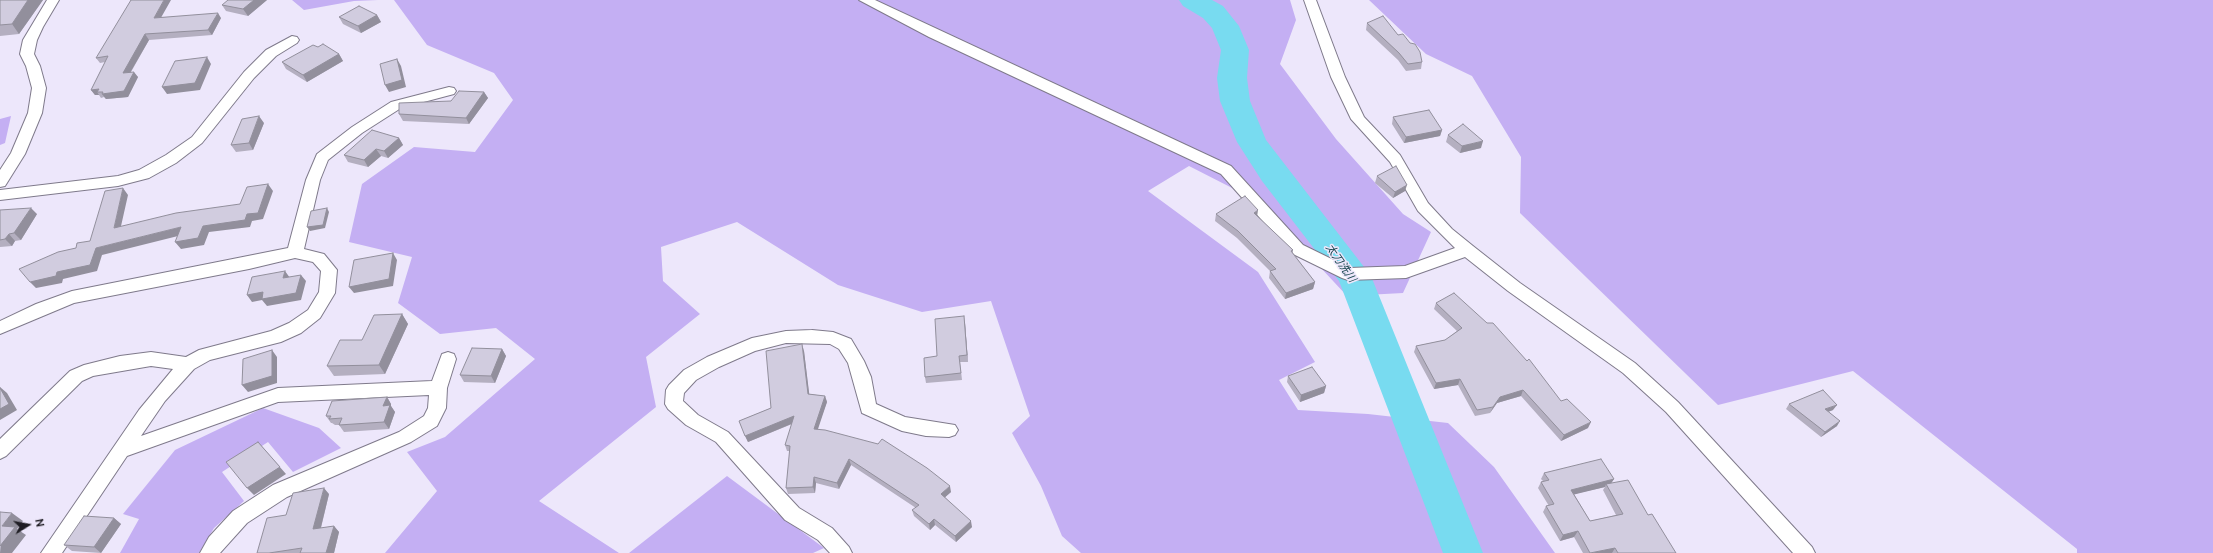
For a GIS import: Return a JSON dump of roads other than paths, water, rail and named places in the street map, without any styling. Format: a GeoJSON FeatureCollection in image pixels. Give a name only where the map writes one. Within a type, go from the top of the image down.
{"type":"FeatureCollection","features":[{"type":"Feature","properties":{"kind":"street"},"geometry":{"type":"LineString","coordinates":[[0,182],[18,154],[35,113],[39,88],[33,66],[26,54],[36,27],[53,0]]}},
{"type":"Feature","properties":{"kind":"street"},"geometry":{"type":"LineString","coordinates":[[865,0],[934,34],[1226,170],[1297,249],[1348,274],[1406,272],[1467,250]]}},
{"type":"Feature","properties":{"kind":"street"},"geometry":{"type":"LineString","coordinates":[[1310,0],[1338,77],[1358,119],[1395,159],[1423,207],[1447,233],[1514,287],[1629,368],[1672,407],[1805,553]]}},
{"type":"Feature","properties":{"kind":"street"},"geometry":{"type":"LineString","coordinates":[[0,195],[118,182],[144,174],[171,159],[197,140],[249,75],[271,53],[292,40]]}},
{"type":"Feature","properties":{"kind":"street"},"geometry":{"type":"LineString","coordinates":[[295,252],[313,180],[322,157],[357,130],[396,105],[449,92]]}},
{"type":"Feature","properties":{"kind":"street"},"geometry":{"type":"LineString","coordinates":[[0,328],[42,308],[72,297],[249,264],[295,252],[318,258],[329,270],[327,293],[314,314],[295,328],[275,337],[205,355],[188,364],[159,396],[51,553]]}},
{"type":"Feature","properties":{"kind":"street"},"geometry":{"type":"LineString","coordinates":[[842,553],[825,534],[792,514],[722,437],[692,420],[674,404],[675,390],[690,375],[713,362],[752,345],[786,337],[812,336],[833,338],[845,344],[856,361],[862,377],[868,408],[902,424],[926,429],[949,430]]}},
{"type":"Feature","properties":{"kind":"street"},"geometry":{"type":"LineString","coordinates":[[0,451],[76,376],[90,370],[120,363],[151,359],[188,364]]}},
{"type":"Feature","properties":{"kind":"street"},"geometry":{"type":"LineString","coordinates":[[210,553],[216,543],[240,517],[280,491],[405,437],[431,421],[437,408],[438,388],[448,359]]}},
{"type":"Feature","properties":{"kind":"street"},"geometry":{"type":"LineString","coordinates":[[122,450],[278,395],[416,387],[438,388]]}},
{"type":"Feature","properties":{"kind":"waterway","name":"太刀洗川"},"geometry":{"type":"LineString","coordinates":[[1193,0],[1213,12],[1225,26],[1235,50],[1232,78],[1235,101],[1252,142],[1273,173],[1354,276],[1463,553]]}}]}
